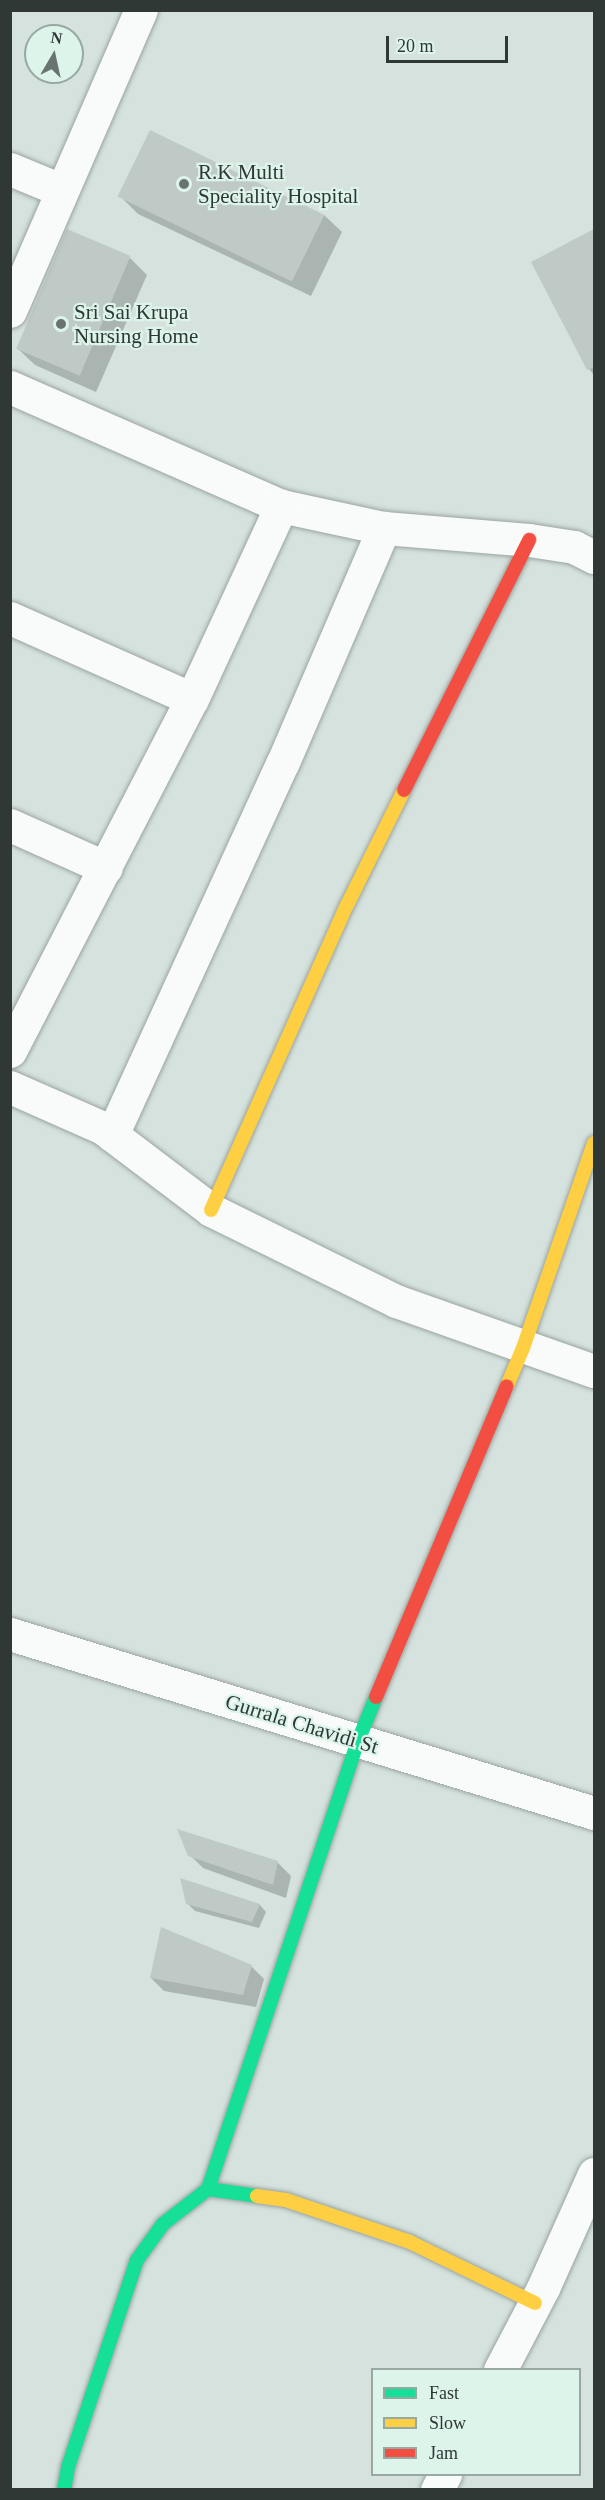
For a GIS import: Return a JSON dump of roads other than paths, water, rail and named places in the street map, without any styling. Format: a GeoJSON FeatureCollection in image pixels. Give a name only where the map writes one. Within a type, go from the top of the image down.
{"type":"FeatureCollection","features":[{"type":"Feature","properties":{"kind":"street"},"geometry":{"type":"LineString","coordinates":[[10,311],[141,10]]}},
{"type":"Feature","properties":{"kind":"street"},"geometry":{"type":"LineString","coordinates":[[10,169],[62,190]]}},
{"type":"Feature","properties":{"kind":"street"},"geometry":{"type":"LineString","coordinates":[[10,387],[281,506],[384,528],[529,540],[574,547],[594,557]]}},
{"type":"Feature","properties":{"kind":"street"},"geometry":{"type":"LineString","coordinates":[[10,1051],[192,699],[281,506]]}},
{"type":"Feature","properties":{"kind":"street"},"geometry":{"type":"LineString","coordinates":[[112,1135],[283,762],[384,528]]}},
{"type":"Feature","properties":{"kind":"street"},"geometry":{"type":"LineString","coordinates":[[211,1210],[347,905],[529,540]]}},
{"type":"Feature","properties":{"kind":"street"},"geometry":{"type":"LineString","coordinates":[[10,618],[192,699]]}},
{"type":"Feature","properties":{"kind":"street"},"geometry":{"type":"LineString","coordinates":[[10,825],[106,868]]}},
{"type":"Feature","properties":{"kind":"street"},"geometry":{"type":"LineString","coordinates":[[10,1087],[103,1128],[211,1210],[396,1301],[523,1348],[594,1371]]}},
{"type":"Feature","properties":{"kind":"street"},"geometry":{"type":"LineString","coordinates":[[64,2490],[68,2468],[137,2260],[163,2224],[208,2188],[358,1741],[523,1348],[594,1143]]}},
{"type":"Feature","properties":{"kind":"street","name":"Gurrala Chavidi St"},"geometry":{"type":"LineString","coordinates":[[10,1634],[594,1813]]}},
{"type":"Feature","properties":{"kind":"street"},"geometry":{"type":"LineString","coordinates":[[501,2368],[535,2303],[594,2174]]}},
{"type":"Feature","properties":{"kind":"street"},"geometry":{"type":"LineString","coordinates":[[208,2188],[286,2200],[410,2242],[535,2303]]}},
{"type":"Feature","properties":{"kind":"street"},"geometry":{"type":"LineString","coordinates":[[437,2490],[444,2476]]}},
{"type":"Feature","properties":{"kind":"place","name":"R.K Multi Speciality Hospital"},"geometry":{"type":"Point","coordinates":[184,184]}},
{"type":"Feature","properties":{"kind":"place","name":"Sri Sai Krupa Nursing Home"},"geometry":{"type":"Point","coordinates":[61,324]}}]}
